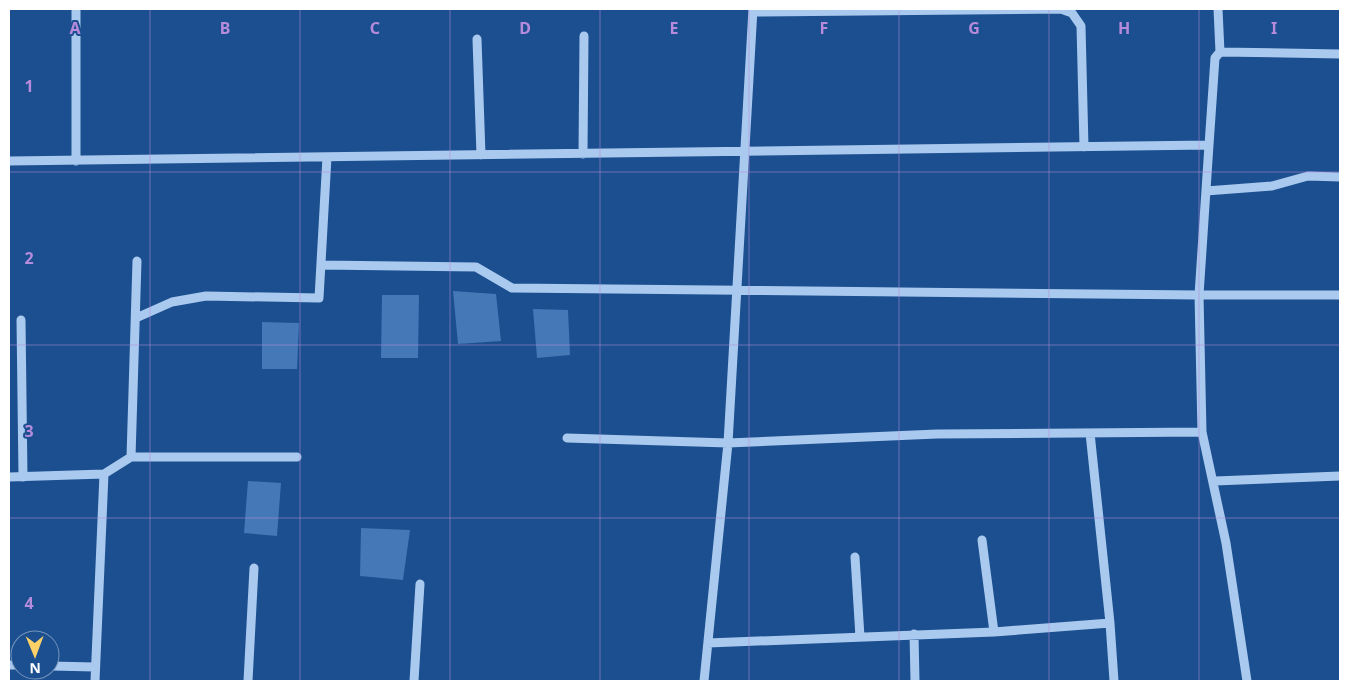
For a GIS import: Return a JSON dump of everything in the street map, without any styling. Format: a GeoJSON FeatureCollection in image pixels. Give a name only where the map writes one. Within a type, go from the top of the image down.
{"type":"FeatureCollection","features":[{"type":"Feature","properties":{"kind":"street"},"geometry":{"type":"LineString","coordinates":[[76,9],[76,161]]}},
{"type":"Feature","properties":{"kind":"street"},"geometry":{"type":"LineString","coordinates":[[704,681],[728,444],[738,291],[744,152],[754,11],[1061,9],[1072,14],[1081,26],[1084,147]]}},
{"type":"Feature","properties":{"kind":"street"},"geometry":{"type":"LineString","coordinates":[[1218,9],[1220,52],[1215,58],[1199,295],[1202,432],[1215,481],[1247,681]]}},
{"type":"Feature","properties":{"kind":"street"},"geometry":{"type":"LineString","coordinates":[[583,154],[584,36]]}},
{"type":"Feature","properties":{"kind":"street"},"geometry":{"type":"LineString","coordinates":[[476,39],[481,155]]}},
{"type":"Feature","properties":{"kind":"street"},"geometry":{"type":"LineString","coordinates":[[1220,52],[1340,54]]}},
{"type":"Feature","properties":{"kind":"street"},"geometry":{"type":"LineString","coordinates":[[9,161],[1209,145]]}},
{"type":"Feature","properties":{"kind":"street"},"geometry":{"type":"LineString","coordinates":[[136,318],[172,302],[206,296],[319,298],[327,157]]}},
{"type":"Feature","properties":{"kind":"street"},"geometry":{"type":"LineString","coordinates":[[1206,190],[1272,186],[1308,176],[1340,177]]}},
{"type":"Feature","properties":{"kind":"street"},"geometry":{"type":"LineString","coordinates":[[131,457],[137,261]]}},
{"type":"Feature","properties":{"kind":"street"},"geometry":{"type":"LineString","coordinates":[[321,265],[476,267],[512,288],[1340,296]]}},
{"type":"Feature","properties":{"kind":"street"},"geometry":{"type":"LineString","coordinates":[[21,320],[23,477]]}},
{"type":"Feature","properties":{"kind":"street"},"geometry":{"type":"LineString","coordinates":[[567,438],[728,444],[937,434],[1202,432]]}},
{"type":"Feature","properties":{"kind":"street"},"geometry":{"type":"LineString","coordinates":[[1090,433],[1110,623],[1114,681]]}},
{"type":"Feature","properties":{"kind":"street"},"geometry":{"type":"LineString","coordinates":[[9,477],[104,474],[131,457],[297,457]]}},
{"type":"Feature","properties":{"kind":"street"},"geometry":{"type":"LineString","coordinates":[[95,681],[104,474]]}},
{"type":"Feature","properties":{"kind":"street"},"geometry":{"type":"LineString","coordinates":[[1215,481],[1340,476]]}},
{"type":"Feature","properties":{"kind":"street"},"geometry":{"type":"LineString","coordinates":[[982,540],[994,632]]}},
{"type":"Feature","properties":{"kind":"street"},"geometry":{"type":"LineString","coordinates":[[855,556],[860,637]]}},
{"type":"Feature","properties":{"kind":"street"},"geometry":{"type":"LineString","coordinates":[[248,681],[254,568]]}},
{"type":"Feature","properties":{"kind":"street"},"geometry":{"type":"LineString","coordinates":[[414,681],[420,584]]}},
{"type":"Feature","properties":{"kind":"street"},"geometry":{"type":"LineString","coordinates":[[708,643],[994,632],[1110,623]]}},
{"type":"Feature","properties":{"kind":"street"},"geometry":{"type":"LineString","coordinates":[[914,634],[915,681]]}},
{"type":"Feature","properties":{"kind":"street"},"geometry":{"type":"LineString","coordinates":[[60,666],[95,667]]}},
{"type":"Feature","properties":{"kind":"building"},"geometry":{"type":"Polygon","coordinates":[[[453,291],[496,294],[501,341],[458,344],[453,291]]]}},
{"type":"Feature","properties":{"kind":"building"},"geometry":{"type":"Polygon","coordinates":[[[382,295],[419,295],[418,358],[381,358],[382,295]]]}},
{"type":"Feature","properties":{"kind":"building"},"geometry":{"type":"Polygon","coordinates":[[[533,309],[568,310],[570,355],[537,358],[533,309]]]}},
{"type":"Feature","properties":{"kind":"building"},"geometry":{"type":"Polygon","coordinates":[[[262,322],[299,323],[297,369],[262,369],[262,322]]]}},
{"type":"Feature","properties":{"kind":"building"},"geometry":{"type":"Polygon","coordinates":[[[248,481],[281,483],[277,536],[244,533],[248,481]]]}},
{"type":"Feature","properties":{"kind":"building"},"geometry":{"type":"Polygon","coordinates":[[[361,528],[410,530],[403,580],[360,576],[361,528]]]}}]}
